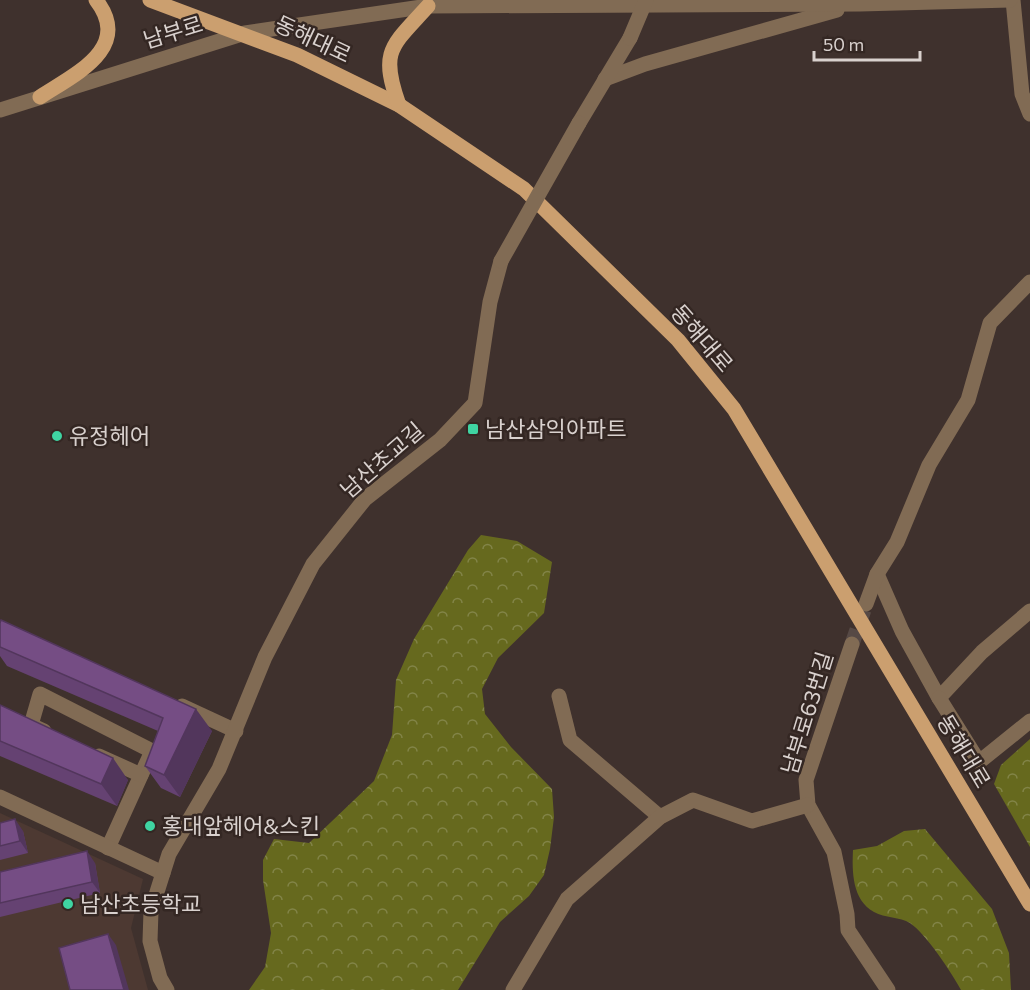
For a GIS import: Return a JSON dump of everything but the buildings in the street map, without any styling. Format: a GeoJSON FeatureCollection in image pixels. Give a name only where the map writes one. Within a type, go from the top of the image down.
{"type":"FeatureCollection","features":[{"type":"Feature","properties":{"kind":"main road"},"geometry":{"type":"LineString","coordinates":[[40,97],[92,62],[105,45],[110,27],[105,11],[96,0]]}},
{"type":"Feature","properties":{"kind":"main road","name":"동해대로"},"geometry":{"type":"LineString","coordinates":[[150,0],[245,33],[297,55],[399,105],[524,189],[678,340],[734,409],[1030,904]]}},
{"type":"Feature","properties":{"kind":"main road"},"geometry":{"type":"LineString","coordinates":[[399,105],[391,82],[389,65],[391,47],[428,6]]}},
{"type":"Feature","properties":{"kind":"street","name":"남산초교길"},"geometry":{"type":"LineString","coordinates":[[167,990],[160,978],[150,941],[151,911],[169,854],[219,769],[265,657],[313,564],[365,499],[440,440],[475,403],[490,303],[501,261],[630,38],[646,0]]}},
{"type":"Feature","properties":{"kind":"street","name":"남부로"},"geometry":{"type":"LineString","coordinates":[[0,110],[245,33],[428,6],[1012,0]]}},
{"type":"Feature","properties":{"kind":"street"},"geometry":{"type":"LineString","coordinates":[[1012,0],[1022,94],[1030,114]]}},
{"type":"Feature","properties":{"kind":"street"},"geometry":{"type":"LineString","coordinates":[[605,79],[645,64],[858,2]]}},
{"type":"Feature","properties":{"kind":"street"},"geometry":{"type":"LineString","coordinates":[[866,604],[877,574],[897,542],[929,465],[968,400],[990,323],[1030,282]]}},
{"type":"Feature","properties":{"kind":"street"},"geometry":{"type":"LineString","coordinates":[[877,574],[902,631],[939,698],[979,762],[1030,721]]}},
{"type":"Feature","properties":{"kind":"street"},"geometry":{"type":"LineString","coordinates":[[939,698],[982,652],[1030,611]]}},
{"type":"Feature","properties":{"kind":"street","name":"남부로63번길"},"geometry":{"type":"LineString","coordinates":[[852,644],[806,780],[808,805],[834,852],[847,914],[848,930],[888,990]]}},
{"type":"Feature","properties":{"kind":"street"},"geometry":{"type":"LineString","coordinates":[[61,738],[31,725],[40,694],[152,751],[108,848]]}},
{"type":"Feature","properties":{"kind":"street"},"geometry":{"type":"LineString","coordinates":[[559,696],[570,740],[660,817]]}},
{"type":"Feature","properties":{"kind":"street"},"geometry":{"type":"LineString","coordinates":[[171,701],[236,731]]}},
{"type":"Feature","properties":{"kind":"street"},"geometry":{"type":"LineString","coordinates":[[81,748],[141,775]]}},
{"type":"Feature","properties":{"kind":"street"},"geometry":{"type":"LineString","coordinates":[[0,797],[163,873]]}},
{"type":"Feature","properties":{"kind":"street"},"geometry":{"type":"LineString","coordinates":[[513,990],[567,899],[660,817],[693,800],[752,821],[808,805]]}},
{"type":"Feature","properties":{"kind":"shaded area","name":"남산초등학교"},"geometry":{"type":"Polygon","coordinates":[[[0,813],[143,879],[131,928],[148,990],[0,990],[0,813]]]}},
{"type":"Feature","properties":{"kind":"green space"},"geometry":{"type":"Polygon","coordinates":[[[481,535],[517,541],[552,562],[544,613],[498,658],[482,689],[485,714],[511,747],[552,789],[554,817],[544,875],[529,896],[500,922],[458,990],[249,990],[265,967],[271,933],[263,880],[263,860],[274,839],[309,843],[374,781],[392,735],[396,680],[414,639],[468,550],[481,535]]]}},
{"type":"Feature","properties":{"kind":"green space"},"geometry":{"type":"Polygon","coordinates":[[[1030,739],[1030,847],[994,784],[1001,765],[1030,739]]]}},
{"type":"Feature","properties":{"kind":"green space"},"geometry":{"type":"Polygon","coordinates":[[[925,829],[992,909],[1009,953],[1011,990],[961,990],[938,954],[916,928],[906,921],[874,912],[867,907],[857,893],[853,876],[853,850],[877,846],[904,831],[925,829]]]}},
{"type":"Feature","properties":{"kind":"tunnel"},"geometry":{"type":"LineString","coordinates":[[852,644],[864,610]]}},
{"type":"Feature","properties":{"kind":"place","name":"남산삼익아파트"},"geometry":{"type":"Point","coordinates":[473,429]}},
{"type":"Feature","properties":{"kind":"place","name":"유정헤어"},"geometry":{"type":"Point","coordinates":[57,436]}},
{"type":"Feature","properties":{"kind":"place","name":"홍대앞헤어&스킨"},"geometry":{"type":"Point","coordinates":[150,826]}},
{"type":"Feature","properties":{"kind":"place","name":"남산초등학교"},"geometry":{"type":"Point","coordinates":[68,904]}}]}
